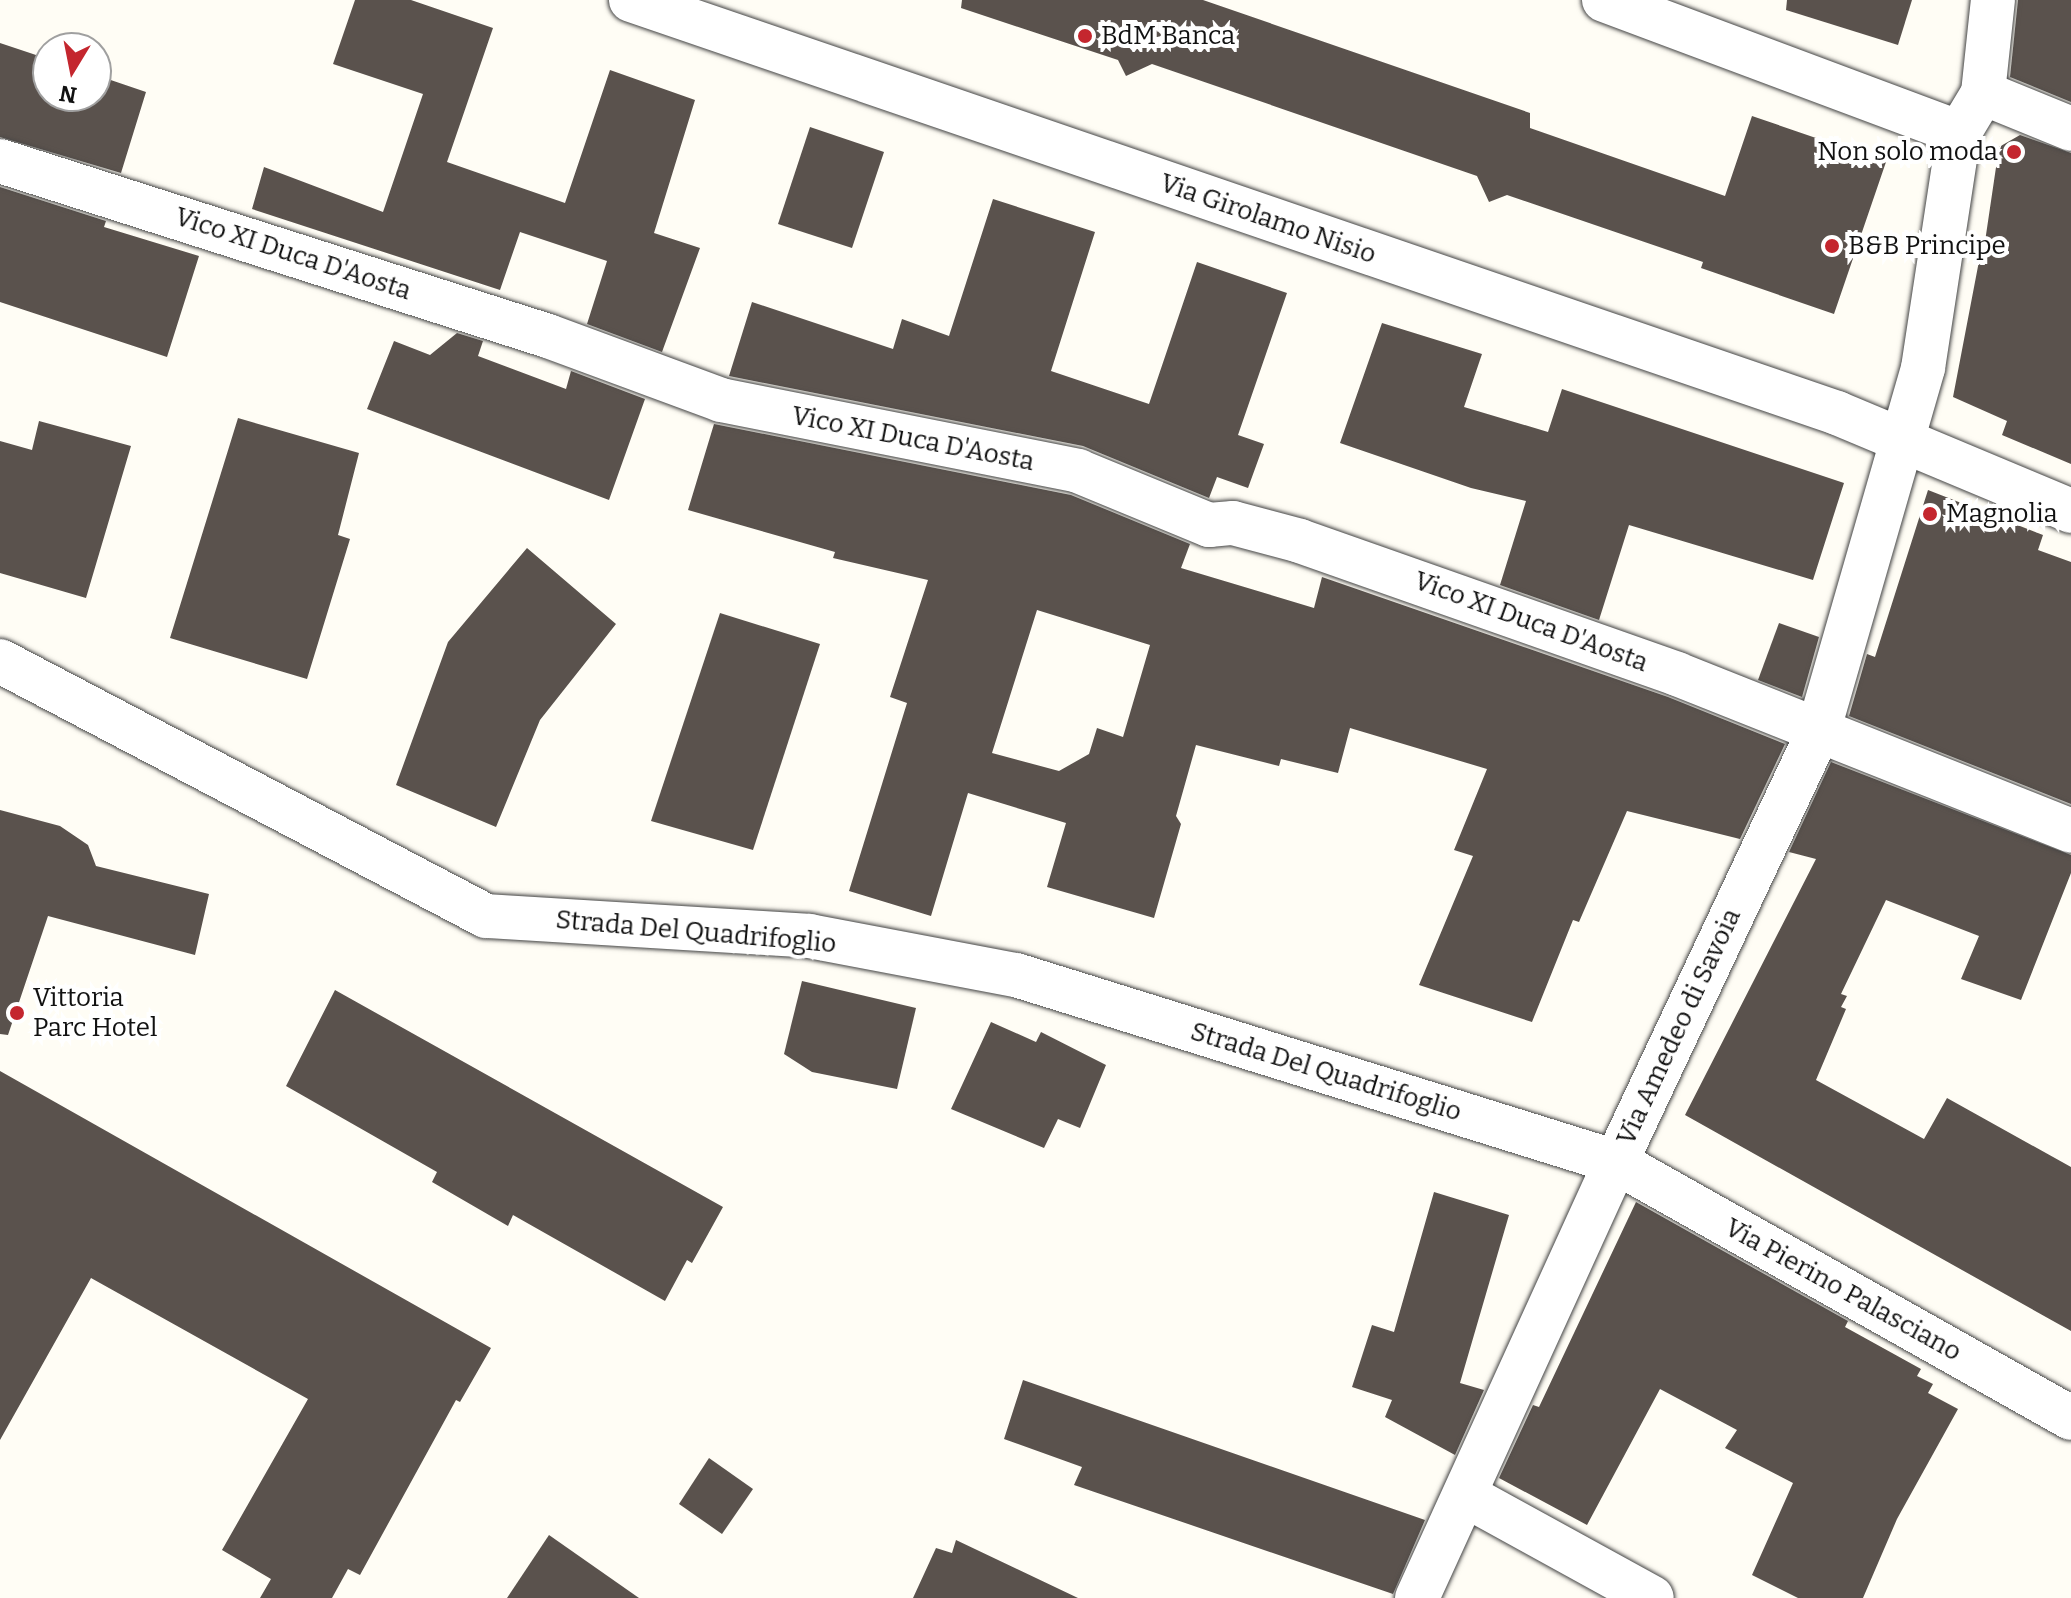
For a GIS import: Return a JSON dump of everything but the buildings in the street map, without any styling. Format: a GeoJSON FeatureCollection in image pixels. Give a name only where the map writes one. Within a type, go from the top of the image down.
{"type":"FeatureCollection","features":[{"type":"Feature","properties":{"kind":"street","name":"Via Girolamo Nisio"},"geometry":{"type":"LineString","coordinates":[[631,0],[1837,413],[2071,511]]}},
{"type":"Feature","properties":{"kind":"street"},"geometry":{"type":"LineString","coordinates":[[1604,0],[1959,133],[1983,93],[1993,0]]}},
{"type":"Feature","properties":{"kind":"street"},"geometry":{"type":"LineString","coordinates":[[1983,93],[2071,129]]}},
{"type":"Feature","properties":{"kind":"street","name":"Via Amedeo di Savoia"},"geometry":{"type":"LineString","coordinates":[[1417,1598],[1616,1162],[1818,732],[1923,368],[1959,133]]}},
{"type":"Feature","properties":{"kind":"street","name":"Vico XI Duca D'Aosta"},"geometry":{"type":"LineString","coordinates":[[0,161],[548,336],[721,400],[1078,471],[1209,525],[1233,523],[1315,546],[1677,674],[2071,831]]}},
{"type":"Feature","properties":{"kind":"street","name":"Strada Del Quadrifoglio"},"geometry":{"type":"LineString","coordinates":[[0,661],[486,916],[809,936],[1016,975],[1616,1162]]}},
{"type":"Feature","properties":{"kind":"street","name":"Via Pierino Palasciano"},"geometry":{"type":"LineString","coordinates":[[1616,1162],[2071,1418]]}},
{"type":"Feature","properties":{"kind":"street"},"geometry":{"type":"LineString","coordinates":[[1465,1495],[1652,1598]]}},
{"type":"Feature","properties":{"kind":"place","name":"BdM Banca"},"geometry":{"type":"Point","coordinates":[1085,36]}},
{"type":"Feature","properties":{"kind":"place","name":"Non solo moda"},"geometry":{"type":"Point","coordinates":[2014,152]}},
{"type":"Feature","properties":{"kind":"place","name":"B&B Principe"},"geometry":{"type":"Point","coordinates":[1832,246]}},
{"type":"Feature","properties":{"kind":"place","name":"Magnolia"},"geometry":{"type":"Point","coordinates":[1930,514]}},
{"type":"Feature","properties":{"kind":"place","name":"Vittoria Parc Hotel"},"geometry":{"type":"Point","coordinates":[17,1013]}}]}
